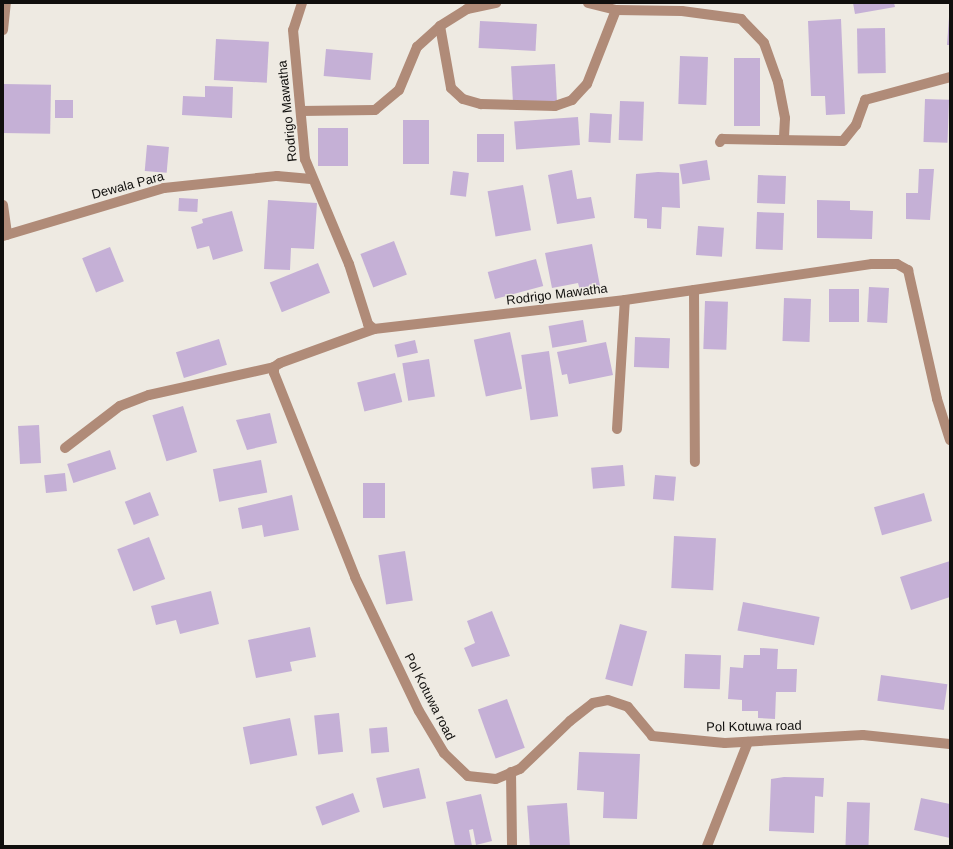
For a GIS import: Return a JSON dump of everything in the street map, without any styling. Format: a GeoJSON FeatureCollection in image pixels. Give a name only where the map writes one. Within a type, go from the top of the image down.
{"type":"FeatureCollection","features":[{"type":"Feature","properties":{"kind":"street"},"geometry":{"type":"LineString","coordinates":[[3,30],[6,3]]}},
{"type":"Feature","properties":{"kind":"street","name":"Rodrigo Mawatha"},"geometry":{"type":"LineString","coordinates":[[302,3],[293,30],[305,159],[311,179],[349,264],[368,324],[374,329],[625,300],[872,264],[897,264],[908,270],[937,399],[950,440]]}},
{"type":"Feature","properties":{"kind":"street"},"geometry":{"type":"LineString","coordinates":[[301,111],[375,110],[398,90],[417,47],[440,26],[467,9],[496,3]]}},
{"type":"Feature","properties":{"kind":"street"},"geometry":{"type":"LineString","coordinates":[[588,3],[616,10],[682,11],[741,19],[764,43],[778,82],[785,118],[784,140]]}},
{"type":"Feature","properties":{"kind":"street"},"geometry":{"type":"LineString","coordinates":[[440,26],[451,88],[463,99],[481,104],[555,106],[572,100],[587,84],[616,10]]}},
{"type":"Feature","properties":{"kind":"street"},"geometry":{"type":"LineString","coordinates":[[720,142],[722,139],[843,141],[856,125],[865,100],[950,78]]}},
{"type":"Feature","properties":{"kind":"street","name":"Dewala Para"},"geometry":{"type":"LineString","coordinates":[[5,235],[164,188],[277,176],[311,179]]}},
{"type":"Feature","properties":{"kind":"street"},"geometry":{"type":"LineString","coordinates":[[3,205],[5,235]]}},
{"type":"Feature","properties":{"kind":"street"},"geometry":{"type":"LineString","coordinates":[[694,290],[695,462]]}},
{"type":"Feature","properties":{"kind":"street"},"geometry":{"type":"LineString","coordinates":[[617,429],[625,300]]}},
{"type":"Feature","properties":{"kind":"street"},"geometry":{"type":"LineString","coordinates":[[65,448],[120,406],[149,395],[274,367],[374,329]]}},
{"type":"Feature","properties":{"kind":"street","name":"Pol Kotuwa road"},"geometry":{"type":"LineString","coordinates":[[274,367],[355,577],[419,711],[444,753],[468,776],[496,779],[511,772],[543,749],[593,703],[608,700],[628,707],[652,736],[748,742],[863,735],[950,744]]}},
{"type":"Feature","properties":{"kind":"street"},"geometry":{"type":"LineString","coordinates":[[707,846],[748,742]]}},
{"type":"Feature","properties":{"kind":"street"},"geometry":{"type":"LineString","coordinates":[[511,772],[512,846]]}},
{"type":"Feature","properties":{"kind":"building"},"geometry":{"type":"Polygon","coordinates":[[[853,3],[894,3],[895,7],[855,14],[853,3]]]}},
{"type":"Feature","properties":{"kind":"building"},"geometry":{"type":"Polygon","coordinates":[[[950,3],[950,45],[947,45],[950,3]]]}},
{"type":"Feature","properties":{"kind":"building"},"geometry":{"type":"Polygon","coordinates":[[[841,19],[845,114],[826,115],[825,96],[811,96],[808,21],[841,19]]]}},
{"type":"Feature","properties":{"kind":"building"},"geometry":{"type":"Polygon","coordinates":[[[480,21],[537,24],[536,51],[479,48],[480,21]]]}},
{"type":"Feature","properties":{"kind":"building"},"geometry":{"type":"Polygon","coordinates":[[[857,28],[885,28],[886,73],[858,73],[857,28]]]}},
{"type":"Feature","properties":{"kind":"building"},"geometry":{"type":"Polygon","coordinates":[[[216,39],[269,42],[267,83],[214,80],[216,39]]]}},
{"type":"Feature","properties":{"kind":"building"},"geometry":{"type":"Polygon","coordinates":[[[326,49],[373,53],[370,80],[324,76],[326,49]]]}},
{"type":"Feature","properties":{"kind":"building"},"geometry":{"type":"Polygon","coordinates":[[[680,56],[708,57],[706,105],[678,104],[680,56]]]}},
{"type":"Feature","properties":{"kind":"building"},"geometry":{"type":"Polygon","coordinates":[[[734,58],[760,58],[760,126],[734,126],[734,58]]]}},
{"type":"Feature","properties":{"kind":"building"},"geometry":{"type":"Polygon","coordinates":[[[555,64],[557,101],[513,103],[511,66],[555,64]]]}},
{"type":"Feature","properties":{"kind":"building"},"geometry":{"type":"Polygon","coordinates":[[[3,84],[51,85],[50,134],[3,133],[3,84]]]}},
{"type":"Feature","properties":{"kind":"building"},"geometry":{"type":"Polygon","coordinates":[[[205,86],[233,87],[232,118],[182,115],[183,96],[205,97],[205,86]]]}},
{"type":"Feature","properties":{"kind":"building"},"geometry":{"type":"Polygon","coordinates":[[[925,99],[949,100],[947,143],[923,142],[925,99]]]}},
{"type":"Feature","properties":{"kind":"building"},"geometry":{"type":"Polygon","coordinates":[[[55,100],[73,100],[73,118],[55,118],[55,100]]]}},
{"type":"Feature","properties":{"kind":"building"},"geometry":{"type":"Polygon","coordinates":[[[620,101],[644,102],[643,141],[619,140],[620,101]]]}},
{"type":"Feature","properties":{"kind":"building"},"geometry":{"type":"Polygon","coordinates":[[[590,113],[612,114],[610,143],[588,142],[590,113]]]}},
{"type":"Feature","properties":{"kind":"building"},"geometry":{"type":"Polygon","coordinates":[[[578,117],[580,145],[516,149],[514,121],[578,117]]]}},
{"type":"Feature","properties":{"kind":"building"},"geometry":{"type":"Polygon","coordinates":[[[403,120],[429,120],[429,164],[403,164],[403,120]]]}},
{"type":"Feature","properties":{"kind":"building"},"geometry":{"type":"Polygon","coordinates":[[[318,128],[348,128],[348,166],[318,166],[318,128]]]}},
{"type":"Feature","properties":{"kind":"building"},"geometry":{"type":"Polygon","coordinates":[[[477,134],[504,134],[504,162],[477,162],[477,134]]]}},
{"type":"Feature","properties":{"kind":"building"},"geometry":{"type":"Polygon","coordinates":[[[147,145],[169,147],[167,173],[145,171],[147,145]]]}},
{"type":"Feature","properties":{"kind":"building"},"geometry":{"type":"Polygon","coordinates":[[[707,160],[710,180],[682,184],[679,164],[707,160]]]}},
{"type":"Feature","properties":{"kind":"building"},"geometry":{"type":"Polygon","coordinates":[[[919,169],[934,169],[930,220],[906,219],[906,193],[918,193],[919,169]]]}},
{"type":"Feature","properties":{"kind":"building"},"geometry":{"type":"Polygon","coordinates":[[[572,170],[577,199],[591,197],[595,218],[557,224],[548,175],[572,170]]]}},
{"type":"Feature","properties":{"kind":"building"},"geometry":{"type":"Polygon","coordinates":[[[453,171],[469,173],[466,197],[450,195],[453,171]]]}},
{"type":"Feature","properties":{"kind":"building"},"geometry":{"type":"Polygon","coordinates":[[[658,172],[679,173],[680,208],[662,207],[661,229],[647,228],[647,219],[634,218],[636,174],[658,172]]]}},
{"type":"Feature","properties":{"kind":"building"},"geometry":{"type":"Polygon","coordinates":[[[758,175],[786,176],[785,204],[757,203],[758,175]]]}},
{"type":"Feature","properties":{"kind":"building"},"geometry":{"type":"Polygon","coordinates":[[[523,185],[531,230],[496,237],[488,191],[523,185]]]}},
{"type":"Feature","properties":{"kind":"building"},"geometry":{"type":"Polygon","coordinates":[[[179,198],[198,199],[197,212],[178,211],[179,198]]]}},
{"type":"Feature","properties":{"kind":"building"},"geometry":{"type":"Polygon","coordinates":[[[268,200],[317,203],[314,249],[291,248],[290,270],[264,269],[268,200]]]}},
{"type":"Feature","properties":{"kind":"building"},"geometry":{"type":"Polygon","coordinates":[[[817,200],[850,201],[850,210],[873,211],[872,239],[817,238],[817,200]]]}},
{"type":"Feature","properties":{"kind":"building"},"geometry":{"type":"Polygon","coordinates":[[[232,211],[243,251],[213,260],[209,246],[197,249],[191,227],[203,223],[202,219],[232,211]]]}},
{"type":"Feature","properties":{"kind":"building"},"geometry":{"type":"Polygon","coordinates":[[[757,212],[784,213],[783,250],[756,249],[757,212]]]}},
{"type":"Feature","properties":{"kind":"building"},"geometry":{"type":"Polygon","coordinates":[[[698,226],[724,228],[722,257],[696,255],[698,226]]]}},
{"type":"Feature","properties":{"kind":"building"},"geometry":{"type":"Polygon","coordinates":[[[394,241],[407,275],[373,288],[360,254],[394,241]]]}},
{"type":"Feature","properties":{"kind":"building"},"geometry":{"type":"Polygon","coordinates":[[[592,244],[600,286],[580,290],[578,283],[552,288],[545,253],[592,244]]]}},
{"type":"Feature","properties":{"kind":"building"},"geometry":{"type":"Polygon","coordinates":[[[110,247],[124,281],[96,293],[82,258],[110,247]]]}},
{"type":"Feature","properties":{"kind":"building"},"geometry":{"type":"Polygon","coordinates":[[[536,259],[543,286],[495,299],[488,272],[536,259]]]}},
{"type":"Feature","properties":{"kind":"building"},"geometry":{"type":"Polygon","coordinates":[[[318,263],[330,293],[282,312],[270,282],[318,263]]]}},
{"type":"Feature","properties":{"kind":"building"},"geometry":{"type":"Polygon","coordinates":[[[869,287],[889,288],[887,323],[867,322],[869,287]]]}},
{"type":"Feature","properties":{"kind":"building"},"geometry":{"type":"Polygon","coordinates":[[[829,289],[859,289],[859,322],[829,322],[829,289]]]}},
{"type":"Feature","properties":{"kind":"building"},"geometry":{"type":"Polygon","coordinates":[[[784,298],[811,299],[809,342],[782,341],[784,298]]]}},
{"type":"Feature","properties":{"kind":"building"},"geometry":{"type":"Polygon","coordinates":[[[705,301],[728,302],[726,350],[703,349],[705,301]]]}},
{"type":"Feature","properties":{"kind":"building"},"geometry":{"type":"Polygon","coordinates":[[[583,320],[587,342],[552,348],[549,326],[583,320]]]}},
{"type":"Feature","properties":{"kind":"building"},"geometry":{"type":"Polygon","coordinates":[[[510,332],[522,389],[486,396],[474,340],[510,332]]]}},
{"type":"Feature","properties":{"kind":"building"},"geometry":{"type":"Polygon","coordinates":[[[635,337],[670,338],[669,368],[634,367],[635,337]]]}},
{"type":"Feature","properties":{"kind":"building"},"geometry":{"type":"Polygon","coordinates":[[[219,339],[227,365],[184,378],[176,352],[219,339]]]}},
{"type":"Feature","properties":{"kind":"building"},"geometry":{"type":"Polygon","coordinates":[[[415,340],[418,353],[397,357],[395,345],[415,340]]]}},
{"type":"Feature","properties":{"kind":"building"},"geometry":{"type":"Polygon","coordinates":[[[606,342],[613,375],[569,384],[567,374],[562,375],[557,352],[606,342]]]}},
{"type":"Feature","properties":{"kind":"building"},"geometry":{"type":"Polygon","coordinates":[[[549,351],[558,416],[530,420],[521,355],[549,351]]]}},
{"type":"Feature","properties":{"kind":"building"},"geometry":{"type":"Polygon","coordinates":[[[429,359],[435,397],[408,401],[402,363],[429,359]]]}},
{"type":"Feature","properties":{"kind":"building"},"geometry":{"type":"Polygon","coordinates":[[[395,373],[402,402],[364,412],[357,382],[395,373]]]}},
{"type":"Feature","properties":{"kind":"building"},"geometry":{"type":"Polygon","coordinates":[[[183,406],[197,452],[166,461],[152,415],[183,406]]]}},
{"type":"Feature","properties":{"kind":"building"},"geometry":{"type":"Polygon","coordinates":[[[270,413],[277,443],[247,450],[236,420],[270,413]]]}},
{"type":"Feature","properties":{"kind":"building"},"geometry":{"type":"Polygon","coordinates":[[[39,425],[41,463],[20,464],[18,426],[39,425]]]}},
{"type":"Feature","properties":{"kind":"building"},"geometry":{"type":"Polygon","coordinates":[[[110,450],[116,469],[73,483],[67,464],[110,450]]]}},
{"type":"Feature","properties":{"kind":"building"},"geometry":{"type":"Polygon","coordinates":[[[261,460],[267,492],[219,502],[213,469],[261,460]]]}},
{"type":"Feature","properties":{"kind":"building"},"geometry":{"type":"Polygon","coordinates":[[[623,465],[625,486],[593,489],[591,468],[623,465]]]}},
{"type":"Feature","properties":{"kind":"building"},"geometry":{"type":"Polygon","coordinates":[[[65,473],[67,491],[46,493],[44,475],[65,473]]]}},
{"type":"Feature","properties":{"kind":"building"},"geometry":{"type":"Polygon","coordinates":[[[655,475],[676,477],[674,501],[653,499],[655,475]]]}},
{"type":"Feature","properties":{"kind":"building"},"geometry":{"type":"Polygon","coordinates":[[[363,483],[385,483],[385,518],[363,518],[363,483]]]}},
{"type":"Feature","properties":{"kind":"building"},"geometry":{"type":"Polygon","coordinates":[[[150,492],[159,515],[134,525],[125,502],[150,492]]]}},
{"type":"Feature","properties":{"kind":"building"},"geometry":{"type":"Polygon","coordinates":[[[924,493],[932,521],[882,535],[874,507],[924,493]]]}},
{"type":"Feature","properties":{"kind":"building"},"geometry":{"type":"Polygon","coordinates":[[[292,495],[299,530],[264,537],[262,525],[242,529],[238,508],[292,495]]]}},
{"type":"Feature","properties":{"kind":"building"},"geometry":{"type":"Polygon","coordinates":[[[674,536],[716,538],[713,590],[671,588],[674,536]]]}},
{"type":"Feature","properties":{"kind":"building"},"geometry":{"type":"Polygon","coordinates":[[[149,537],[165,579],[133,591],[117,549],[149,537]]]}},
{"type":"Feature","properties":{"kind":"building"},"geometry":{"type":"Polygon","coordinates":[[[405,551],[413,600],[386,605],[378,555],[405,551]]]}},
{"type":"Feature","properties":{"kind":"building"},"geometry":{"type":"Polygon","coordinates":[[[950,561],[950,597],[911,610],[900,577],[950,561]]]}},
{"type":"Feature","properties":{"kind":"building"},"geometry":{"type":"Polygon","coordinates":[[[211,591],[219,624],[180,634],[176,620],[156,625],[151,606],[211,591]]]}},
{"type":"Feature","properties":{"kind":"building"},"geometry":{"type":"Polygon","coordinates":[[[743,602],[820,617],[814,645],[737,630],[743,602]]]}},
{"type":"Feature","properties":{"kind":"building"},"geometry":{"type":"Polygon","coordinates":[[[492,611],[510,656],[472,667],[464,648],[475,643],[467,621],[492,611]]]}},
{"type":"Feature","properties":{"kind":"building"},"geometry":{"type":"Polygon","coordinates":[[[620,624],[647,631],[632,686],[605,679],[620,624]]]}},
{"type":"Feature","properties":{"kind":"building"},"geometry":{"type":"Polygon","coordinates":[[[310,627],[316,657],[290,662],[292,671],[256,678],[248,640],[310,627]]]}},
{"type":"Feature","properties":{"kind":"building"},"geometry":{"type":"Polygon","coordinates":[[[760,648],[778,649],[777,669],[797,669],[796,692],[776,692],[775,719],[758,718],[758,711],[742,711],[742,700],[728,699],[730,667],[743,668],[744,655],[760,655],[760,648]]]}},
{"type":"Feature","properties":{"kind":"building"},"geometry":{"type":"Polygon","coordinates":[[[685,654],[721,655],[720,689],[684,688],[685,654]]]}},
{"type":"Feature","properties":{"kind":"building"},"geometry":{"type":"Polygon","coordinates":[[[881,675],[947,684],[944,710],[877,701],[881,675]]]}},
{"type":"Feature","properties":{"kind":"building"},"geometry":{"type":"Polygon","coordinates":[[[507,699],[525,748],[496,758],[478,710],[507,699]]]}},
{"type":"Feature","properties":{"kind":"building"},"geometry":{"type":"Polygon","coordinates":[[[339,713],[343,752],[318,754],[314,716],[339,713]]]}},
{"type":"Feature","properties":{"kind":"building"},"geometry":{"type":"Polygon","coordinates":[[[290,718],[297,755],[250,764],[243,727],[290,718]]]}},
{"type":"Feature","properties":{"kind":"building"},"geometry":{"type":"Polygon","coordinates":[[[387,727],[389,752],[371,753],[369,729],[387,727]]]}},
{"type":"Feature","properties":{"kind":"building"},"geometry":{"type":"Polygon","coordinates":[[[579,752],[640,754],[637,819],[603,818],[604,792],[577,790],[579,752]]]}},
{"type":"Feature","properties":{"kind":"building"},"geometry":{"type":"Polygon","coordinates":[[[419,768],[426,798],[383,808],[376,778],[419,768]]]}},
{"type":"Feature","properties":{"kind":"building"},"geometry":{"type":"Polygon","coordinates":[[[784,777],[824,778],[823,797],[815,796],[814,833],[769,831],[771,779],[784,777]]]}},
{"type":"Feature","properties":{"kind":"building"},"geometry":{"type":"Polygon","coordinates":[[[353,793],[360,812],[322,825],[315,807],[353,793]]]}},
{"type":"Feature","properties":{"kind":"building"},"geometry":{"type":"Polygon","coordinates":[[[481,794],[492,841],[476,845],[473,829],[469,830],[472,846],[455,846],[446,802],[481,794]]]}},
{"type":"Feature","properties":{"kind":"building"},"geometry":{"type":"Polygon","coordinates":[[[921,798],[950,804],[950,838],[914,830],[921,798]]]}},
{"type":"Feature","properties":{"kind":"building"},"geometry":{"type":"Polygon","coordinates":[[[847,802],[870,803],[868,846],[845,846],[847,802]]]}},
{"type":"Feature","properties":{"kind":"building"},"geometry":{"type":"Polygon","coordinates":[[[567,803],[570,846],[530,846],[527,806],[567,803]]]}}]}
